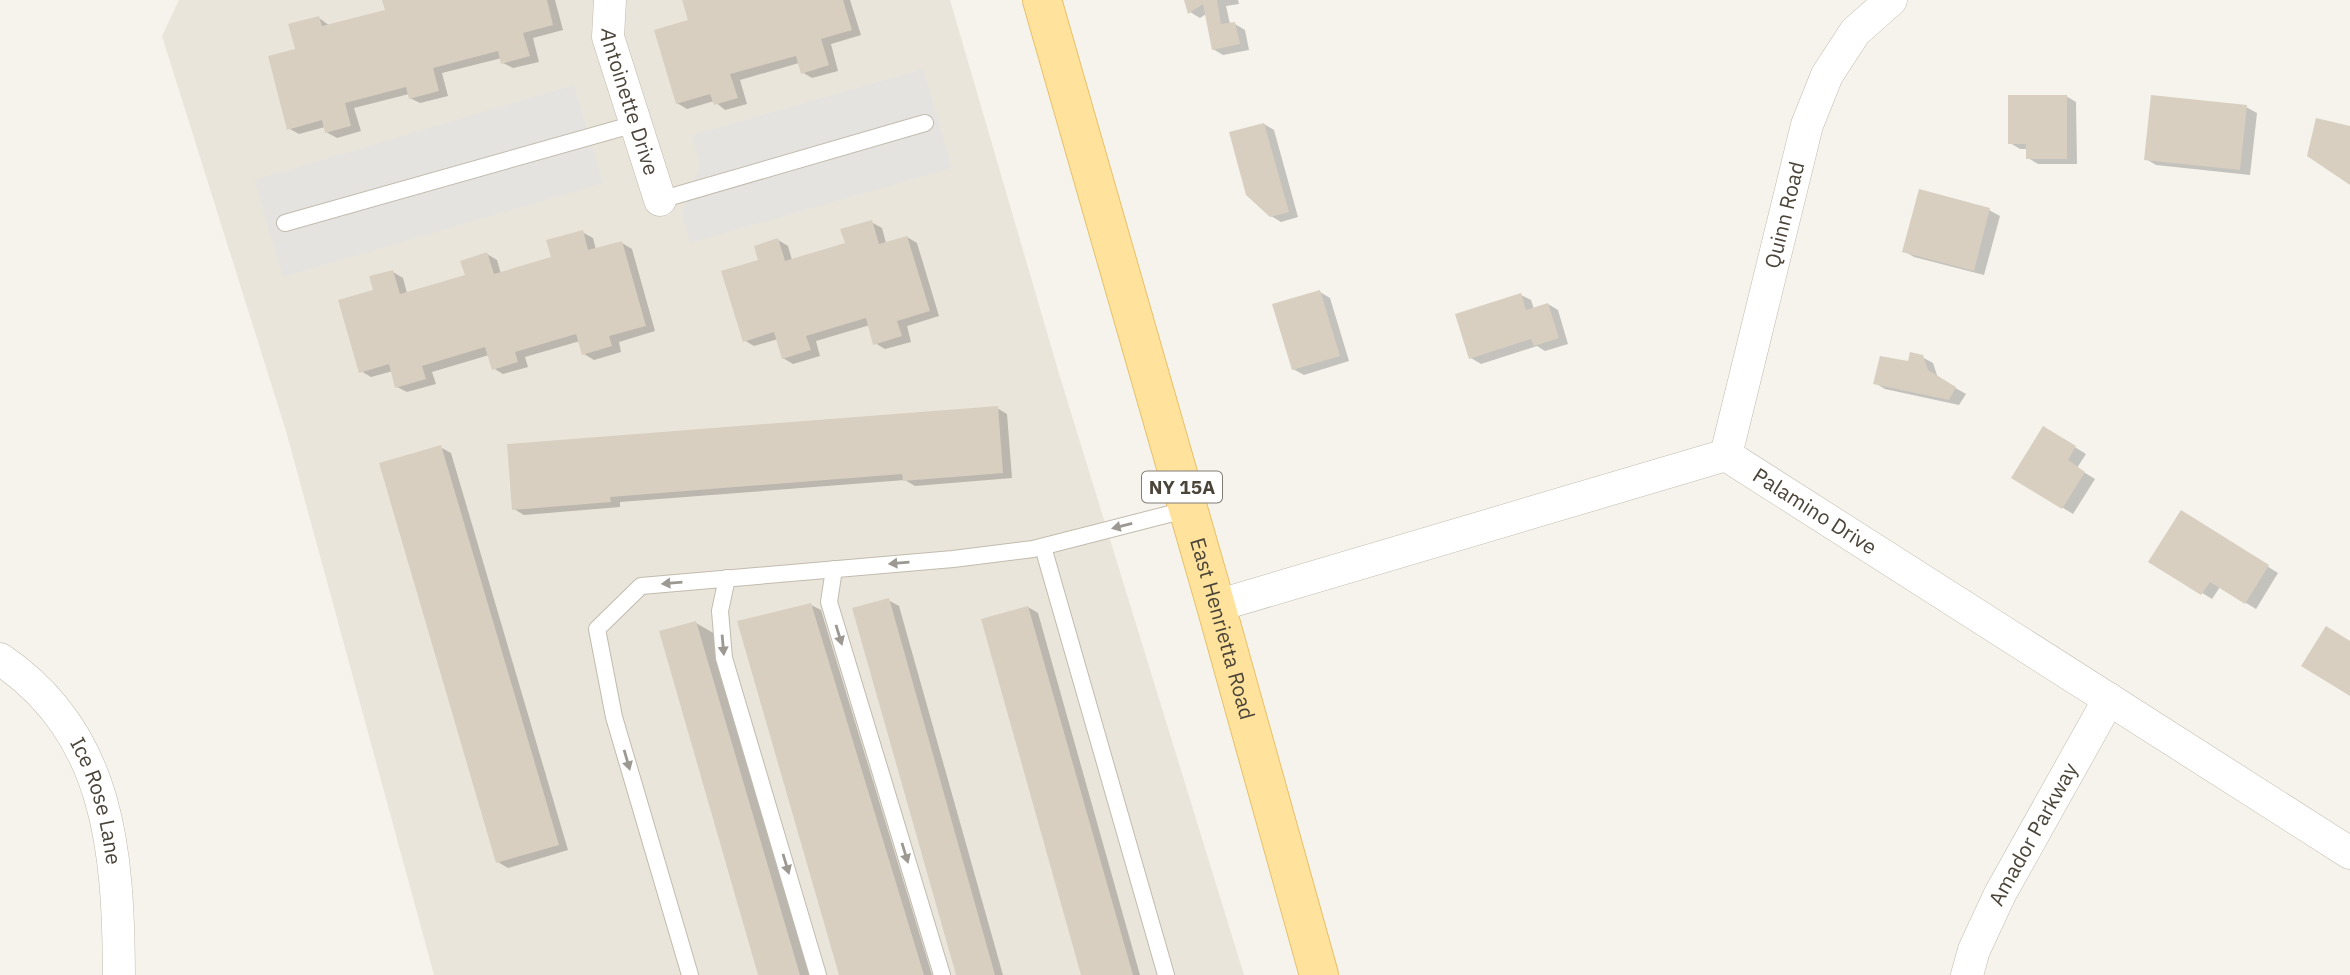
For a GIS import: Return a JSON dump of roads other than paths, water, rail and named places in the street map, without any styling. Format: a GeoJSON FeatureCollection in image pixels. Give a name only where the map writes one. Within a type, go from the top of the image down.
{"type":"FeatureCollection","features":[{"type":"Feature","properties":{"kind":"main road","name":"East Henrietta Road"},"geometry":{"type":"LineString","coordinates":[[1042,0],[1189,509],[1319,975]]}},
{"type":"Feature","properties":{"kind":"street","name":"Antoinette Drive"},"geometry":{"type":"LineString","coordinates":[[610,0],[608,37],[660,200]]}},
{"type":"Feature","properties":{"kind":"street","name":"Quinn Road"},"geometry":{"type":"LineString","coordinates":[[1726,455],[1807,125],[1827,75],[1855,32],[1891,0]]}},
{"type":"Feature","properties":{"kind":"street"},"geometry":{"type":"LineString","coordinates":[[1216,606],[1726,455]]}},
{"type":"Feature","properties":{"kind":"street","name":"Palamino Drive"},"geometry":{"type":"LineString","coordinates":[[1726,455],[2350,852]]}},
{"type":"Feature","properties":{"kind":"street","name":"Ice Rose Lane"},"geometry":{"type":"LineString","coordinates":[[0,659],[41,694],[61,717],[82,748],[95,779],[107,820],[119,898],[119,975]]}},
{"type":"Feature","properties":{"kind":"street","name":"Amador Parkway"},"geometry":{"type":"LineString","coordinates":[[1967,975],[1974,950],[2000,894],[2109,699]]}},
{"type":"Feature","properties":{"kind":"lane"},"geometry":{"type":"LineString","coordinates":[[660,200],[925,123]]}},
{"type":"Feature","properties":{"kind":"lane"},"geometry":{"type":"LineString","coordinates":[[285,223],[635,124]]}},
{"type":"Feature","properties":{"kind":"lane"},"geometry":{"type":"LineString","coordinates":[[690,975],[614,718],[597,629],[641,586],[953,559],[1043,547],[1189,509]]}},
{"type":"Feature","properties":{"kind":"lane"},"geometry":{"type":"LineString","coordinates":[[1043,547],[1166,975]]}},
{"type":"Feature","properties":{"kind":"lane"},"geometry":{"type":"LineString","coordinates":[[834,569],[828,602],[942,975]]}},
{"type":"Feature","properties":{"kind":"lane"},"geometry":{"type":"LineString","coordinates":[[727,578],[720,611],[724,658],[818,975]]}}]}
